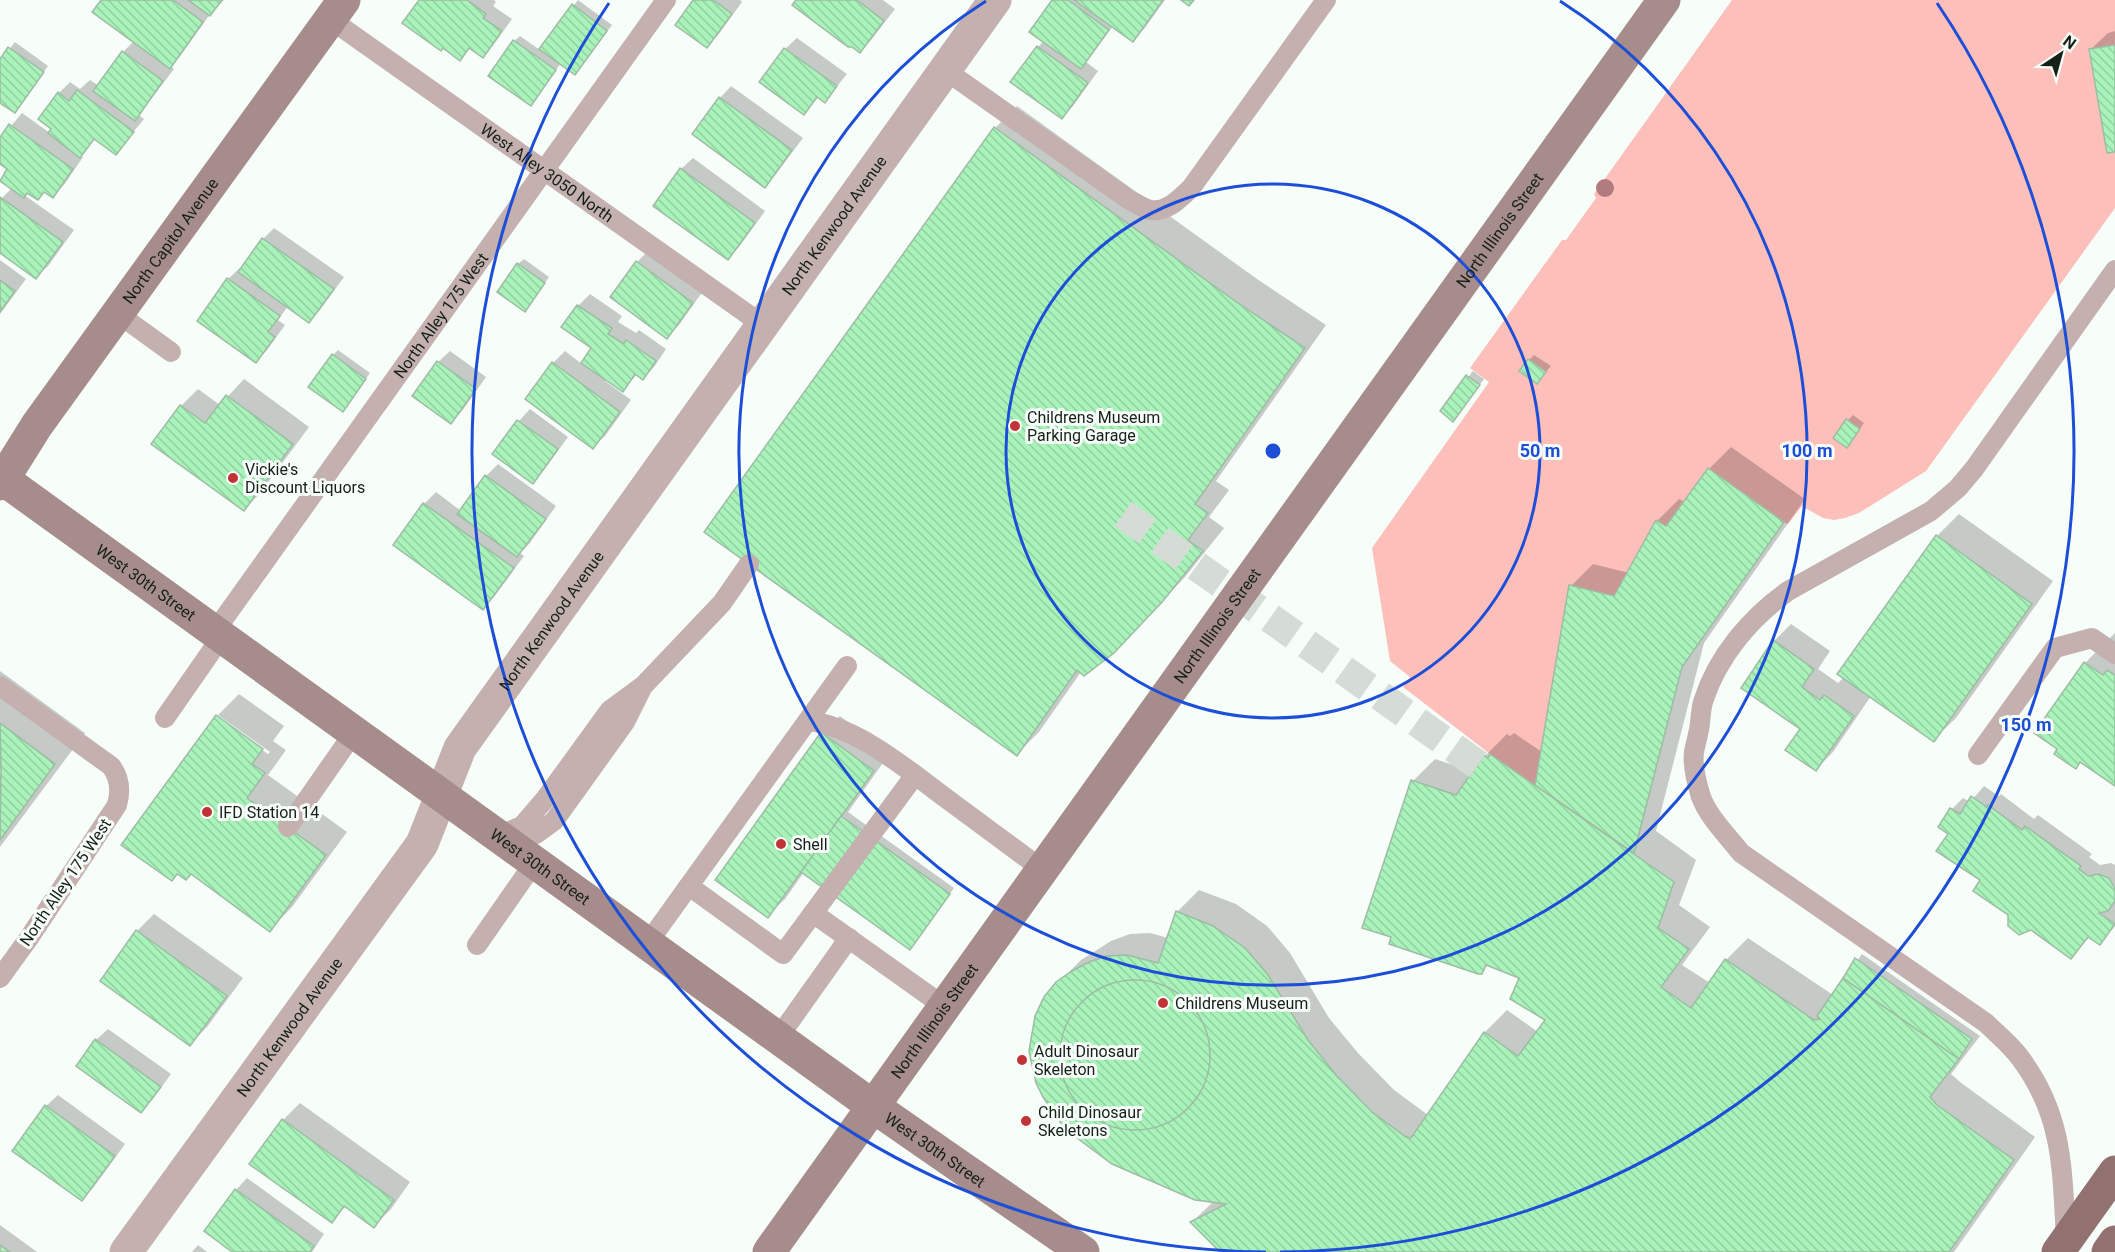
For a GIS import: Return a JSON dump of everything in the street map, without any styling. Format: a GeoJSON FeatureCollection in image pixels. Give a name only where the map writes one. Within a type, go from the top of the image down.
{"type":"FeatureCollection","features":[{"type":"Feature","properties":{"kind":"main road","name":"North Illinois Street"},"geometry":{"type":"LineString","coordinates":[[770,1252],[1664,0]]}},
{"type":"Feature","properties":{"kind":"main road","name":"North Capitol Avenue"},"geometry":{"type":"LineString","coordinates":[[1,480],[37,425],[117,313],[337,10]]}},
{"type":"Feature","properties":{"kind":"main road","name":"West 30th Street"},"geometry":{"type":"LineString","coordinates":[[1,480],[355,731],[534,863],[874,1107],[1083,1252]]}},
{"type":"Feature","properties":{"kind":"main road"},"geometry":{"type":"LineString","coordinates":[[2062,1246],[2115,1172]]}},
{"type":"Feature","properties":{"kind":"main road"},"geometry":{"type":"LineString","coordinates":[[2108,1252],[2115,1242]]}},
{"type":"Feature","properties":{"kind":"street","name":"North Kenwood Avenue"},"geometry":{"type":"LineString","coordinates":[[126,1252],[422,844],[460,748],[995,0]]}},
{"type":"Feature","properties":{"kind":"lane","name":"North Alley 175 West"},"geometry":{"type":"LineString","coordinates":[[165,718],[219,634],[666,0]]}},
{"type":"Feature","properties":{"kind":"lane"},"geometry":{"type":"LineString","coordinates":[[945,70],[1128,199],[1150,210],[1164,208],[1177,201],[1191,188],[1326,0]]}},
{"type":"Feature","properties":{"kind":"lane","name":"West Alley 3050 North"},"geometry":{"type":"LineString","coordinates":[[337,10],[545,170],[763,325]]}},
{"type":"Feature","properties":{"kind":"lane"},"geometry":{"type":"LineString","coordinates":[[2062,1246],[2060,1148],[2055,1124],[2040,1089],[2021,1058],[1986,1023],[1741,853],[1702,799],[1695,775],[1694,753],[1703,704],[1710,684],[1747,626],[1772,602],[1788,591],[1931,511],[1958,488],[1974,469],[2115,270]]}},
{"type":"Feature","properties":{"kind":"lane"},"geometry":{"type":"LineString","coordinates":[[117,313],[171,352]]}},
{"type":"Feature","properties":{"kind":"lane"},"geometry":{"type":"LineString","coordinates":[[498,836],[522,826],[546,798],[610,710],[644,685],[722,603],[749,564]]}},
{"type":"Feature","properties":{"kind":"lane"},"geometry":{"type":"LineString","coordinates":[[1978,755],[2055,648],[2092,638],[2115,654]]}},
{"type":"Feature","properties":{"kind":"lane"},"geometry":{"type":"LineString","coordinates":[[647,944],[847,666]]}},
{"type":"Feature","properties":{"kind":"lane","name":"North Alley 175 West"},"geometry":{"type":"LineString","coordinates":[[0,686],[111,766],[116,773],[120,794],[117,805],[0,978]]}},
{"type":"Feature","properties":{"kind":"lane"},"geometry":{"type":"LineString","coordinates":[[809,721],[826,723],[855,737],[915,776],[1043,870]]}},
{"type":"Feature","properties":{"kind":"lane"},"geometry":{"type":"LineString","coordinates":[[288,827],[355,731]]}},
{"type":"Feature","properties":{"kind":"lane"},"geometry":{"type":"LineString","coordinates":[[690,886],[783,954],[915,776]]}},
{"type":"Feature","properties":{"kind":"lane"},"geometry":{"type":"LineString","coordinates":[[477,945],[534,863]]}},
{"type":"Feature","properties":{"kind":"lane"},"geometry":{"type":"LineString","coordinates":[[813,913],[945,1007]]}},
{"type":"Feature","properties":{"kind":"lane"},"geometry":{"type":"LineString","coordinates":[[778,1038],[849,938]]}},
{"type":"Feature","properties":{"kind":"shaded area"},"geometry":{"type":"Polygon","coordinates":[[[1732,0],[2115,0],[2115,208],[1926,471],[1859,513],[1834,520],[1823,518],[1802,506],[1788,524],[1784,522],[1682,667],[1645,810],[1535,785],[1490,754],[1403,687],[1410,677],[1390,661],[1372,548],[1489,382],[1470,368],[1562,240],[1566,240],[1596,198],[1594,194],[1732,0]]]}},
{"type":"Feature","properties":{"kind":"building"},"geometry":{"type":"Polygon","coordinates":[[[101,0],[173,0],[203,22],[170,69],[92,12],[101,0]]]}},
{"type":"Feature","properties":{"kind":"building"},"geometry":{"type":"Polygon","coordinates":[[[188,0],[222,0],[210,16],[188,0]]]}},
{"type":"Feature","properties":{"kind":"building"},"geometry":{"type":"Polygon","coordinates":[[[419,0],[467,0],[486,14],[483,18],[502,31],[483,58],[469,48],[460,61],[443,48],[441,51],[402,23],[419,0]]]}},
{"type":"Feature","properties":{"kind":"building"},"geometry":{"type":"Polygon","coordinates":[[[693,0],[713,0],[732,14],[707,48],[675,25],[693,0]]]}},
{"type":"Feature","properties":{"kind":"building"},"geometry":{"type":"Polygon","coordinates":[[[796,0],[857,0],[884,21],[860,53],[848,47],[792,5],[796,0]]]}},
{"type":"Feature","properties":{"kind":"building"},"geometry":{"type":"Polygon","coordinates":[[[1052,0],[1068,0],[1109,30],[1081,69],[1029,32],[1052,0]]]}},
{"type":"Feature","properties":{"kind":"building"},"geometry":{"type":"Polygon","coordinates":[[[1074,0],[1163,0],[1133,42],[1074,0]]]}},
{"type":"Feature","properties":{"kind":"building"},"geometry":{"type":"Polygon","coordinates":[[[1181,0],[1194,0],[1189,6],[1181,0]]]}},
{"type":"Feature","properties":{"kind":"building"},"geometry":{"type":"Polygon","coordinates":[[[572,4],[607,31],[575,75],[539,49],[572,4]]]}},
{"type":"Feature","properties":{"kind":"building"},"geometry":{"type":"Polygon","coordinates":[[[513,40],[556,70],[531,106],[488,76],[513,40]]]}},
{"type":"Feature","properties":{"kind":"building"},"geometry":{"type":"Polygon","coordinates":[[[2115,45],[2115,152],[2107,153],[2089,49],[2115,45]]]}},
{"type":"Feature","properties":{"kind":"building"},"geometry":{"type":"Polygon","coordinates":[[[1037,46],[1088,83],[1062,119],[1010,82],[1037,46]]]}},
{"type":"Feature","properties":{"kind":"building"},"geometry":{"type":"Polygon","coordinates":[[[8,47],[44,72],[15,113],[0,103],[0,59],[8,47]]]}},
{"type":"Feature","properties":{"kind":"building"},"geometry":{"type":"Polygon","coordinates":[[[784,48],[837,86],[825,103],[817,97],[804,115],[759,82],[784,48]]]}},
{"type":"Feature","properties":{"kind":"building"},"geometry":{"type":"Polygon","coordinates":[[[122,51],[163,81],[135,121],[93,91],[122,51]]]}},
{"type":"Feature","properties":{"kind":"building"},"geometry":{"type":"Polygon","coordinates":[[[77,90],[134,132],[116,155],[94,139],[80,158],[48,133],[51,129],[38,119],[58,92],[69,101],[77,90]]]}},
{"type":"Feature","properties":{"kind":"building"},"geometry":{"type":"Polygon","coordinates":[[[719,97],[792,150],[765,188],[692,134],[719,97]]]}},
{"type":"Feature","properties":{"kind":"building"},"geometry":{"type":"Polygon","coordinates":[[[9,124],[73,169],[53,198],[44,192],[38,200],[27,193],[24,198],[0,181],[7,169],[0,164],[0,137],[9,124]]]}},
{"type":"Feature","properties":{"kind":"building","name":"Childrens Museum Parking Garage"},"geometry":{"type":"Polygon","coordinates":[[[994,127],[1235,301],[1305,348],[1195,504],[1208,513],[1188,540],[1203,551],[1163,601],[1114,653],[1084,676],[1077,670],[1017,756],[704,532],[994,127]]]}},
{"type":"Feature","properties":{"kind":"building"},"geometry":{"type":"Polygon","coordinates":[[[680,168],[755,223],[728,260],[653,206],[680,168]]]}},
{"type":"Feature","properties":{"kind":"building"},"geometry":{"type":"Polygon","coordinates":[[[0,197],[63,242],[36,279],[0,253],[0,197]]]}},
{"type":"Feature","properties":{"kind":"building"},"geometry":{"type":"Polygon","coordinates":[[[262,238],[334,289],[309,323],[238,272],[262,238]]]}},
{"type":"Feature","properties":{"kind":"building"},"geometry":{"type":"Polygon","coordinates":[[[636,261],[693,303],[667,339],[610,297],[636,261]]]}},
{"type":"Feature","properties":{"kind":"building"},"geometry":{"type":"Polygon","coordinates":[[[517,263],[545,283],[525,312],[497,292],[517,263]]]}},
{"type":"Feature","properties":{"kind":"building"},"geometry":{"type":"Polygon","coordinates":[[[227,278],[280,316],[268,332],[275,337],[256,363],[197,321],[227,278]]]}},
{"type":"Feature","properties":{"kind":"building"},"geometry":{"type":"Polygon","coordinates":[[[0,280],[15,291],[0,312],[0,280]]]}},
{"type":"Feature","properties":{"kind":"building"},"geometry":{"type":"Polygon","coordinates":[[[577,305],[612,328],[608,334],[624,344],[626,340],[656,361],[643,380],[635,374],[623,392],[581,363],[591,348],[561,327],[577,305]]]}},
{"type":"Feature","properties":{"kind":"building"},"geometry":{"type":"Polygon","coordinates":[[[332,354],[366,379],[343,412],[308,387],[332,354]]]}},
{"type":"Feature","properties":{"kind":"building"},"geometry":{"type":"Polygon","coordinates":[[[1528,359],[1546,372],[1537,384],[1519,371],[1528,359]]]}},
{"type":"Feature","properties":{"kind":"building"},"geometry":{"type":"Polygon","coordinates":[[[437,361],[476,389],[451,424],[412,396],[437,361]]]}},
{"type":"Feature","properties":{"kind":"building"},"geometry":{"type":"Polygon","coordinates":[[[552,362],[620,412],[593,449],[525,399],[552,362]]]}},
{"type":"Feature","properties":{"kind":"building"},"geometry":{"type":"Polygon","coordinates":[[[1466,375],[1480,385],[1453,422],[1440,411],[1466,375]]]}},
{"type":"Feature","properties":{"kind":"building","name":"Vickie's Discount Liquors"},"geometry":{"type":"Polygon","coordinates":[[[226,395],[293,444],[244,511],[151,444],[180,405],[205,423],[226,395]]]}},
{"type":"Feature","properties":{"kind":"building"},"geometry":{"type":"Polygon","coordinates":[[[1846,419],[1860,429],[1847,448],[1833,438],[1846,419]]]}},
{"type":"Feature","properties":{"kind":"building"},"geometry":{"type":"Polygon","coordinates":[[[517,420],[558,449],[533,484],[492,454],[517,420]]]}},
{"type":"Feature","properties":{"kind":"building"},"geometry":{"type":"Polygon","coordinates":[[[1708,468],[1784,522],[1682,667],[1634,853],[1535,785],[1569,585],[1614,596],[1656,520],[1666,526],[1708,468]]]}},
{"type":"Feature","properties":{"kind":"building"},"geometry":{"type":"Polygon","coordinates":[[[485,475],[546,519],[517,557],[457,514],[485,475]]]}},
{"type":"Feature","properties":{"kind":"building"},"geometry":{"type":"Polygon","coordinates":[[[423,503],[514,568],[483,610],[393,545],[423,503]]]}},
{"type":"Feature","properties":{"kind":"building"},"geometry":{"type":"Polygon","coordinates":[[[1936,535],[2032,604],[1934,742],[1837,674],[1936,535]]]}},
{"type":"Feature","properties":{"kind":"building"},"geometry":{"type":"Polygon","coordinates":[[[1773,640],[1814,669],[1802,687],[1820,700],[1824,695],[1854,716],[1816,771],[1785,750],[1800,729],[1741,688],[1773,640]]]}},
{"type":"Feature","properties":{"kind":"building"},"geometry":{"type":"Polygon","coordinates":[[[2084,662],[2103,675],[2107,670],[2115,675],[2115,786],[2080,762],[2076,769],[2054,754],[2057,749],[2034,733],[2084,662]]]}},
{"type":"Feature","properties":{"kind":"building","name":"IFD Station 14"},"geometry":{"type":"Polygon","coordinates":[[[216,715],[263,749],[252,764],[265,773],[247,798],[326,855],[270,932],[191,874],[186,880],[177,874],[172,881],[121,845],[216,715]]]}},
{"type":"Feature","properties":{"kind":"building"},"geometry":{"type":"Polygon","coordinates":[[[0,723],[55,764],[0,840],[1,770],[0,723]]]}},
{"type":"Feature","properties":{"kind":"building","name":"Shell"},"geometry":{"type":"Polygon","coordinates":[[[821,732],[874,771],[768,918],[715,880],[821,732]]]}},
{"type":"Feature","properties":{"kind":"building","name":"Childrens Museum"},"geometry":{"type":"Polygon","coordinates":[[[1490,754],[1674,882],[1658,928],[1689,949],[1661,987],[1691,1008],[1725,959],[1814,1020],[1820,1019],[1817,1016],[1843,978],[1959,1059],[1930,1097],[1937,1105],[2014,1160],[1949,1252],[1220,1252],[1190,1222],[1226,1204],[1195,1200],[1112,1164],[1065,1129],[1036,1083],[1029,1051],[1035,1016],[1044,997],[1056,982],[1072,971],[1106,956],[1127,955],[1158,963],[1176,911],[1213,926],[1245,948],[1268,975],[1308,1040],[1336,1075],[1372,1112],[1406,1137],[1411,1138],[1484,1032],[1518,1056],[1545,1020],[1510,999],[1519,978],[1486,965],[1482,974],[1478,974],[1389,944],[1391,937],[1362,928],[1411,780],[1456,795],[1484,755],[1488,758],[1490,754]]]}},
{"type":"Feature","properties":{"kind":"building"},"geometry":{"type":"Polygon","coordinates":[[[1971,796],[1987,807],[1988,805],[2022,830],[2025,826],[2081,866],[2079,869],[2088,876],[2099,874],[2109,878],[2115,889],[2115,901],[2108,911],[2099,913],[2115,924],[2100,945],[2088,937],[2071,959],[2031,930],[2019,935],[2008,926],[2008,915],[1973,891],[1980,880],[1936,851],[1948,834],[1938,827],[1950,808],[1960,814],[1971,796]]]}},
{"type":"Feature","properties":{"kind":"building","name":"Shell"},"geometry":{"type":"Polygon","coordinates":[[[841,816],[950,894],[910,950],[801,872],[841,816]]]}},
{"type":"Feature","properties":{"kind":"building"},"geometry":{"type":"Polygon","coordinates":[[[136,930],[227,996],[190,1046],[100,981],[136,930]]]}},
{"type":"Feature","properties":{"kind":"building"},"geometry":{"type":"Polygon","coordinates":[[[1855,958],[1972,1039],[1959,1059],[1843,978],[1855,958]]]}},
{"type":"Feature","properties":{"kind":"building"},"geometry":{"type":"Polygon","coordinates":[[[1135,980],[1164,985],[1177,992],[1188,1002],[1198,1013],[1205,1026],[1210,1055],[1205,1084],[1198,1097],[1188,1108],[1177,1118],[1164,1125],[1135,1130],[1106,1125],[1093,1118],[1082,1108],[1072,1097],[1065,1084],[1060,1055],[1065,1026],[1072,1013],[1082,1002],[1093,992],[1106,985],[1135,980]]]}},
{"type":"Feature","properties":{"kind":"building"},"geometry":{"type":"Polygon","coordinates":[[[95,1039],[161,1087],[141,1113],[76,1066],[95,1039]]]}},
{"type":"Feature","properties":{"kind":"building"},"geometry":{"type":"Polygon","coordinates":[[[45,1105],[115,1156],[82,1201],[12,1151],[45,1105]]]}},
{"type":"Feature","properties":{"kind":"building"},"geometry":{"type":"Polygon","coordinates":[[[282,1119],[394,1200],[374,1228],[344,1206],[332,1223],[249,1164],[282,1119]]]}},
{"type":"Feature","properties":{"kind":"building"},"geometry":{"type":"Polygon","coordinates":[[[235,1189],[314,1246],[310,1252],[232,1252],[204,1231],[235,1189]]]}},
{"type":"Feature","properties":{"kind":"building"},"geometry":{"type":"Polygon","coordinates":[[[0,1245],[10,1252],[0,1252],[0,1245]]]}},
{"type":"Feature","properties":{"kind":"tunnel"},"geometry":{"type":"LineString","coordinates":[[1123,514],[1478,765]]}},
{"type":"Feature","properties":{"kind":"place","name":"Childrens Museum Parking Garage"},"geometry":{"type":"Point","coordinates":[1015,426]}},
{"type":"Feature","properties":{"kind":"place","name":"Vickie's Discount Liquors"},"geometry":{"type":"Point","coordinates":[233,478]}},
{"type":"Feature","properties":{"kind":"place","name":"IFD Station 14"},"geometry":{"type":"Point","coordinates":[207,812]}},
{"type":"Feature","properties":{"kind":"place","name":"Shell"},"geometry":{"type":"Point","coordinates":[781,844]}},
{"type":"Feature","properties":{"kind":"place","name":"Childrens Museum"},"geometry":{"type":"Point","coordinates":[1163,1003]}},
{"type":"Feature","properties":{"kind":"place","name":"Adult Dinosaur Skeleton"},"geometry":{"type":"Point","coordinates":[1022,1060]}},
{"type":"Feature","properties":{"kind":"place","name":"Child Dinosaur Skeletons"},"geometry":{"type":"Point","coordinates":[1026,1121]}}]}
